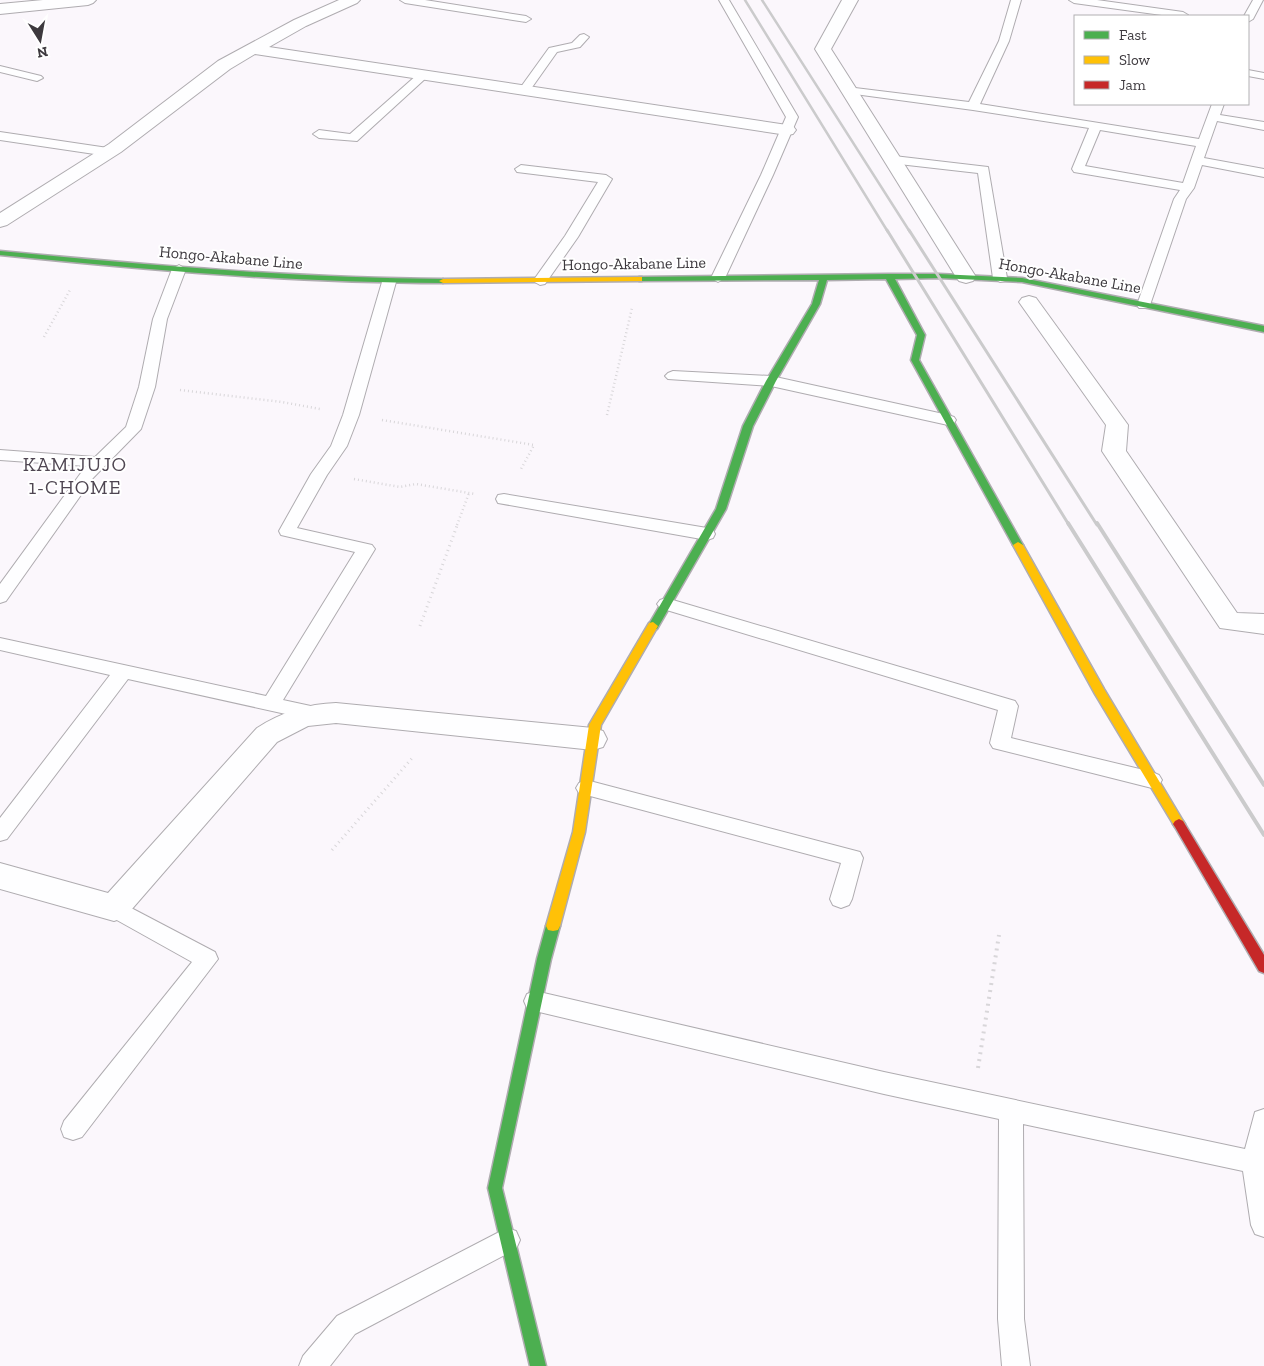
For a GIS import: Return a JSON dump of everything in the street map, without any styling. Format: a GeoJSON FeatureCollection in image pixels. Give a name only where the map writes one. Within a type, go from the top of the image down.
{"type":"FeatureCollection","features":[{"type":"Feature","properties":{"kind":"street"},"geometry":{"type":"LineString","coordinates":[[0,9],[88,0]]}},
{"type":"Feature","properties":{"kind":"street"},"geometry":{"type":"LineString","coordinates":[[0,221],[108,152],[224,65],[300,22],[352,0]]}},
{"type":"Feature","properties":{"kind":"street"},"geometry":{"type":"LineString","coordinates":[[850,0],[823,49],[847,90],[894,160],[966,276]]}},
{"type":"Feature","properties":{"kind":"street"},"geometry":{"type":"LineString","coordinates":[[251,49],[787,130]]}},
{"type":"Feature","properties":{"kind":"street","name":"Hongo-Akabane Line"},"geometry":{"type":"LineString","coordinates":[[0,253],[281,278],[389,282],[889,276],[1000,278],[1264,329]]}},
{"type":"Feature","properties":{"kind":"street"},"geometry":{"type":"LineString","coordinates":[[889,276],[921,334],[915,360],[1099,691],[1264,967]]}},
{"type":"Feature","properties":{"kind":"street"},"geometry":{"type":"LineString","coordinates":[[538,1366],[495,1188],[544,959],[579,832],[595,726],[721,509],[748,426],[771,381],[816,304],[824,277]]}},
{"type":"Feature","properties":{"kind":"street"},"geometry":{"type":"LineString","coordinates":[[1029,302],[1117,425],[1114,451],[1229,622],[1263,623],[1264,625]]}},
{"type":"Feature","properties":{"kind":"street"},"geometry":{"type":"LineString","coordinates":[[0,876],[114,908],[267,735],[286,723],[312,713],[336,713],[593,739]]}},
{"type":"Feature","properties":{"kind":"lane"},"geometry":{"type":"LineString","coordinates":[[405,0],[526,18]]}},
{"type":"Feature","properties":{"kind":"lane"},"geometry":{"type":"LineString","coordinates":[[718,278],[792,117],[724,0]]}},
{"type":"Feature","properties":{"kind":"lane"},"geometry":{"type":"LineString","coordinates":[[973,106],[1004,42],[1016,0]]}},
{"type":"Feature","properties":{"kind":"lane"},"geometry":{"type":"LineString","coordinates":[[1074,0],[1142,13],[1183,15]]}},
{"type":"Feature","properties":{"kind":"lane"},"geometry":{"type":"LineString","coordinates":[[1249,17],[1258,0]]}},
{"type":"Feature","properties":{"kind":"lane"},"geometry":{"type":"LineString","coordinates":[[524,91],[553,50],[576,45],[584,37]]}},
{"type":"Feature","properties":{"kind":"lane"},"geometry":{"type":"LineString","coordinates":[[0,69],[37,78]]}},
{"type":"Feature","properties":{"kind":"lane"},"geometry":{"type":"LineString","coordinates":[[1249,73],[1264,76]]}},
{"type":"Feature","properties":{"kind":"lane"},"geometry":{"type":"LineString","coordinates":[[319,134],[353,138],[422,76]]}},
{"type":"Feature","properties":{"kind":"lane"},"geometry":{"type":"LineString","coordinates":[[847,90],[973,106],[1203,143]]}},
{"type":"Feature","properties":{"kind":"lane"},"geometry":{"type":"LineString","coordinates":[[1144,305],[1180,198],[1188,188],[1196,160],[1218,105]]}},
{"type":"Feature","properties":{"kind":"lane"},"geometry":{"type":"LineString","coordinates":[[1213,117],[1264,126]]}},
{"type":"Feature","properties":{"kind":"lane"},"geometry":{"type":"LineString","coordinates":[[1096,125],[1078,169],[1188,188]]}},
{"type":"Feature","properties":{"kind":"lane"},"geometry":{"type":"LineString","coordinates":[[0,136],[108,152]]}},
{"type":"Feature","properties":{"kind":"lane"},"geometry":{"type":"LineString","coordinates":[[894,160],[984,170],[1000,278]]}},
{"type":"Feature","properties":{"kind":"lane"},"geometry":{"type":"LineString","coordinates":[[1196,160],[1264,172]]}},
{"type":"Feature","properties":{"kind":"lane"},"geometry":{"type":"LineString","coordinates":[[521,169],[606,179],[571,237],[540,280]]}},
{"type":"Feature","properties":{"kind":"lane"},"geometry":{"type":"LineString","coordinates":[[0,597],[87,474],[133,429],[147,387],[160,319],[179,269]]}},
{"type":"Feature","properties":{"kind":"lane"},"geometry":{"type":"LineString","coordinates":[[271,704],[366,549],[286,531],[319,474],[339,446],[351,415],[389,282]]}},
{"type":"Feature","properties":{"kind":"lane"},"geometry":{"type":"LineString","coordinates":[[672,376],[771,381],[948,420]]}},
{"type":"Feature","properties":{"kind":"lane"},"geometry":{"type":"LineString","coordinates":[[0,455],[99,462]]}},
{"type":"Feature","properties":{"kind":"lane"},"geometry":{"type":"LineString","coordinates":[[504,499],[707,534]]}},
{"type":"Feature","properties":{"kind":"lane"},"geometry":{"type":"LineString","coordinates":[[666,604],[1008,706],[1000,743],[1152,780]]}},
{"type":"Feature","properties":{"kind":"lane"},"geometry":{"type":"LineString","coordinates":[[0,644],[312,713]]}},
{"type":"Feature","properties":{"kind":"lane"},"geometry":{"type":"LineString","coordinates":[[0,833],[123,672]]}},
{"type":"Feature","properties":{"kind":"lane"},"geometry":{"type":"LineString","coordinates":[[586,788],[853,858],[841,900]]}},
{"type":"Feature","properties":{"kind":"lane"},"geometry":{"type":"LineString","coordinates":[[73,1129],[207,960],[114,908]]}},
{"type":"Feature","properties":{"kind":"lane"},"geometry":{"type":"LineString","coordinates":[[535,1001],[884,1083],[1254,1162]]}},
{"type":"Feature","properties":{"kind":"lane"},"geometry":{"type":"LineString","coordinates":[[1011,1110],[1011,1318],[1016,1366]]}},
{"type":"Feature","properties":{"kind":"lane"},"geometry":{"type":"LineString","coordinates":[[1264,1120],[1254,1162],[1264,1225]]}},
{"type":"Feature","properties":{"kind":"lane"},"geometry":{"type":"LineString","coordinates":[[313,1366],[346,1325],[507,1240]]}},
{"type":"Feature","properties":{"kind":"path"},"geometry":{"type":"LineString","coordinates":[[607,415],[639,279]]}},
{"type":"Feature","properties":{"kind":"path"},"geometry":{"type":"LineString","coordinates":[[44,338],[71,289]]}},
{"type":"Feature","properties":{"kind":"path"},"geometry":{"type":"LineString","coordinates":[[147,387],[282,402],[534,445],[504,499],[416,484],[400,487],[319,474]]}},
{"type":"Feature","properties":{"kind":"path"},"geometry":{"type":"LineString","coordinates":[[420,626],[469,493]]}},
{"type":"Feature","properties":{"kind":"path"},"geometry":{"type":"LineString","coordinates":[[332,850],[442,724]]}},
{"type":"Feature","properties":{"kind":"path"},"geometry":{"type":"LineString","coordinates":[[978,1070],[999,935]]}},
{"type":"Feature","properties":{"kind":"railway"},"geometry":{"type":"LineString","coordinates":[[745,0],[888,232]]}},
{"type":"Feature","properties":{"kind":"railway"},"geometry":{"type":"LineString","coordinates":[[762,0],[910,232]]}},
{"type":"Feature","properties":{"kind":"railway"},"geometry":{"type":"LineString","coordinates":[[887,230],[1069,525]]}},
{"type":"Feature","properties":{"kind":"railway"},"geometry":{"type":"LineString","coordinates":[[909,230],[1097,525]]}},
{"type":"Feature","properties":{"kind":"railway"},"geometry":{"type":"LineString","coordinates":[[1068,523],[1264,835]]}},
{"type":"Feature","properties":{"kind":"railway"},"geometry":{"type":"LineString","coordinates":[[1097,523],[1264,785]]}},
{"type":"Feature","properties":{"kind":"traffic: fast"},"geometry":{"type":"LineString","coordinates":[[0,253],[166,269],[277,277],[443,281]]}},
{"type":"Feature","properties":{"kind":"traffic: fast"},"geometry":{"type":"LineString","coordinates":[[889,276],[921,335],[915,360],[1018,545]]}},
{"type":"Feature","properties":{"kind":"traffic: fast"},"geometry":{"type":"LineString","coordinates":[[639,279],[939,276],[1022,280],[1264,329]]}},
{"type":"Feature","properties":{"kind":"traffic: fast"},"geometry":{"type":"LineString","coordinates":[[653,626],[721,509],[748,426],[771,381],[816,304],[824,277]]}},
{"type":"Feature","properties":{"kind":"traffic: fast"},"geometry":{"type":"LineString","coordinates":[[538,1366],[495,1188],[544,959],[553,926]]}},
{"type":"Feature","properties":{"kind":"traffic: slow"},"geometry":{"type":"LineString","coordinates":[[443,281],[639,279]]}},
{"type":"Feature","properties":{"kind":"traffic: slow"},"geometry":{"type":"LineString","coordinates":[[1018,545],[1099,691],[1179,824]]}},
{"type":"Feature","properties":{"kind":"traffic: slow"},"geometry":{"type":"LineString","coordinates":[[553,926],[579,832],[595,725],[653,626]]}},
{"type":"Feature","properties":{"kind":"traffic: jam"},"geometry":{"type":"LineString","coordinates":[[1179,824],[1264,967]]}},
{"type":"Feature","properties":{"kind":"district","name":"KAMIJUJO 1-CHOME"},"geometry":{"type":"Point","coordinates":[75,476]}}]}
